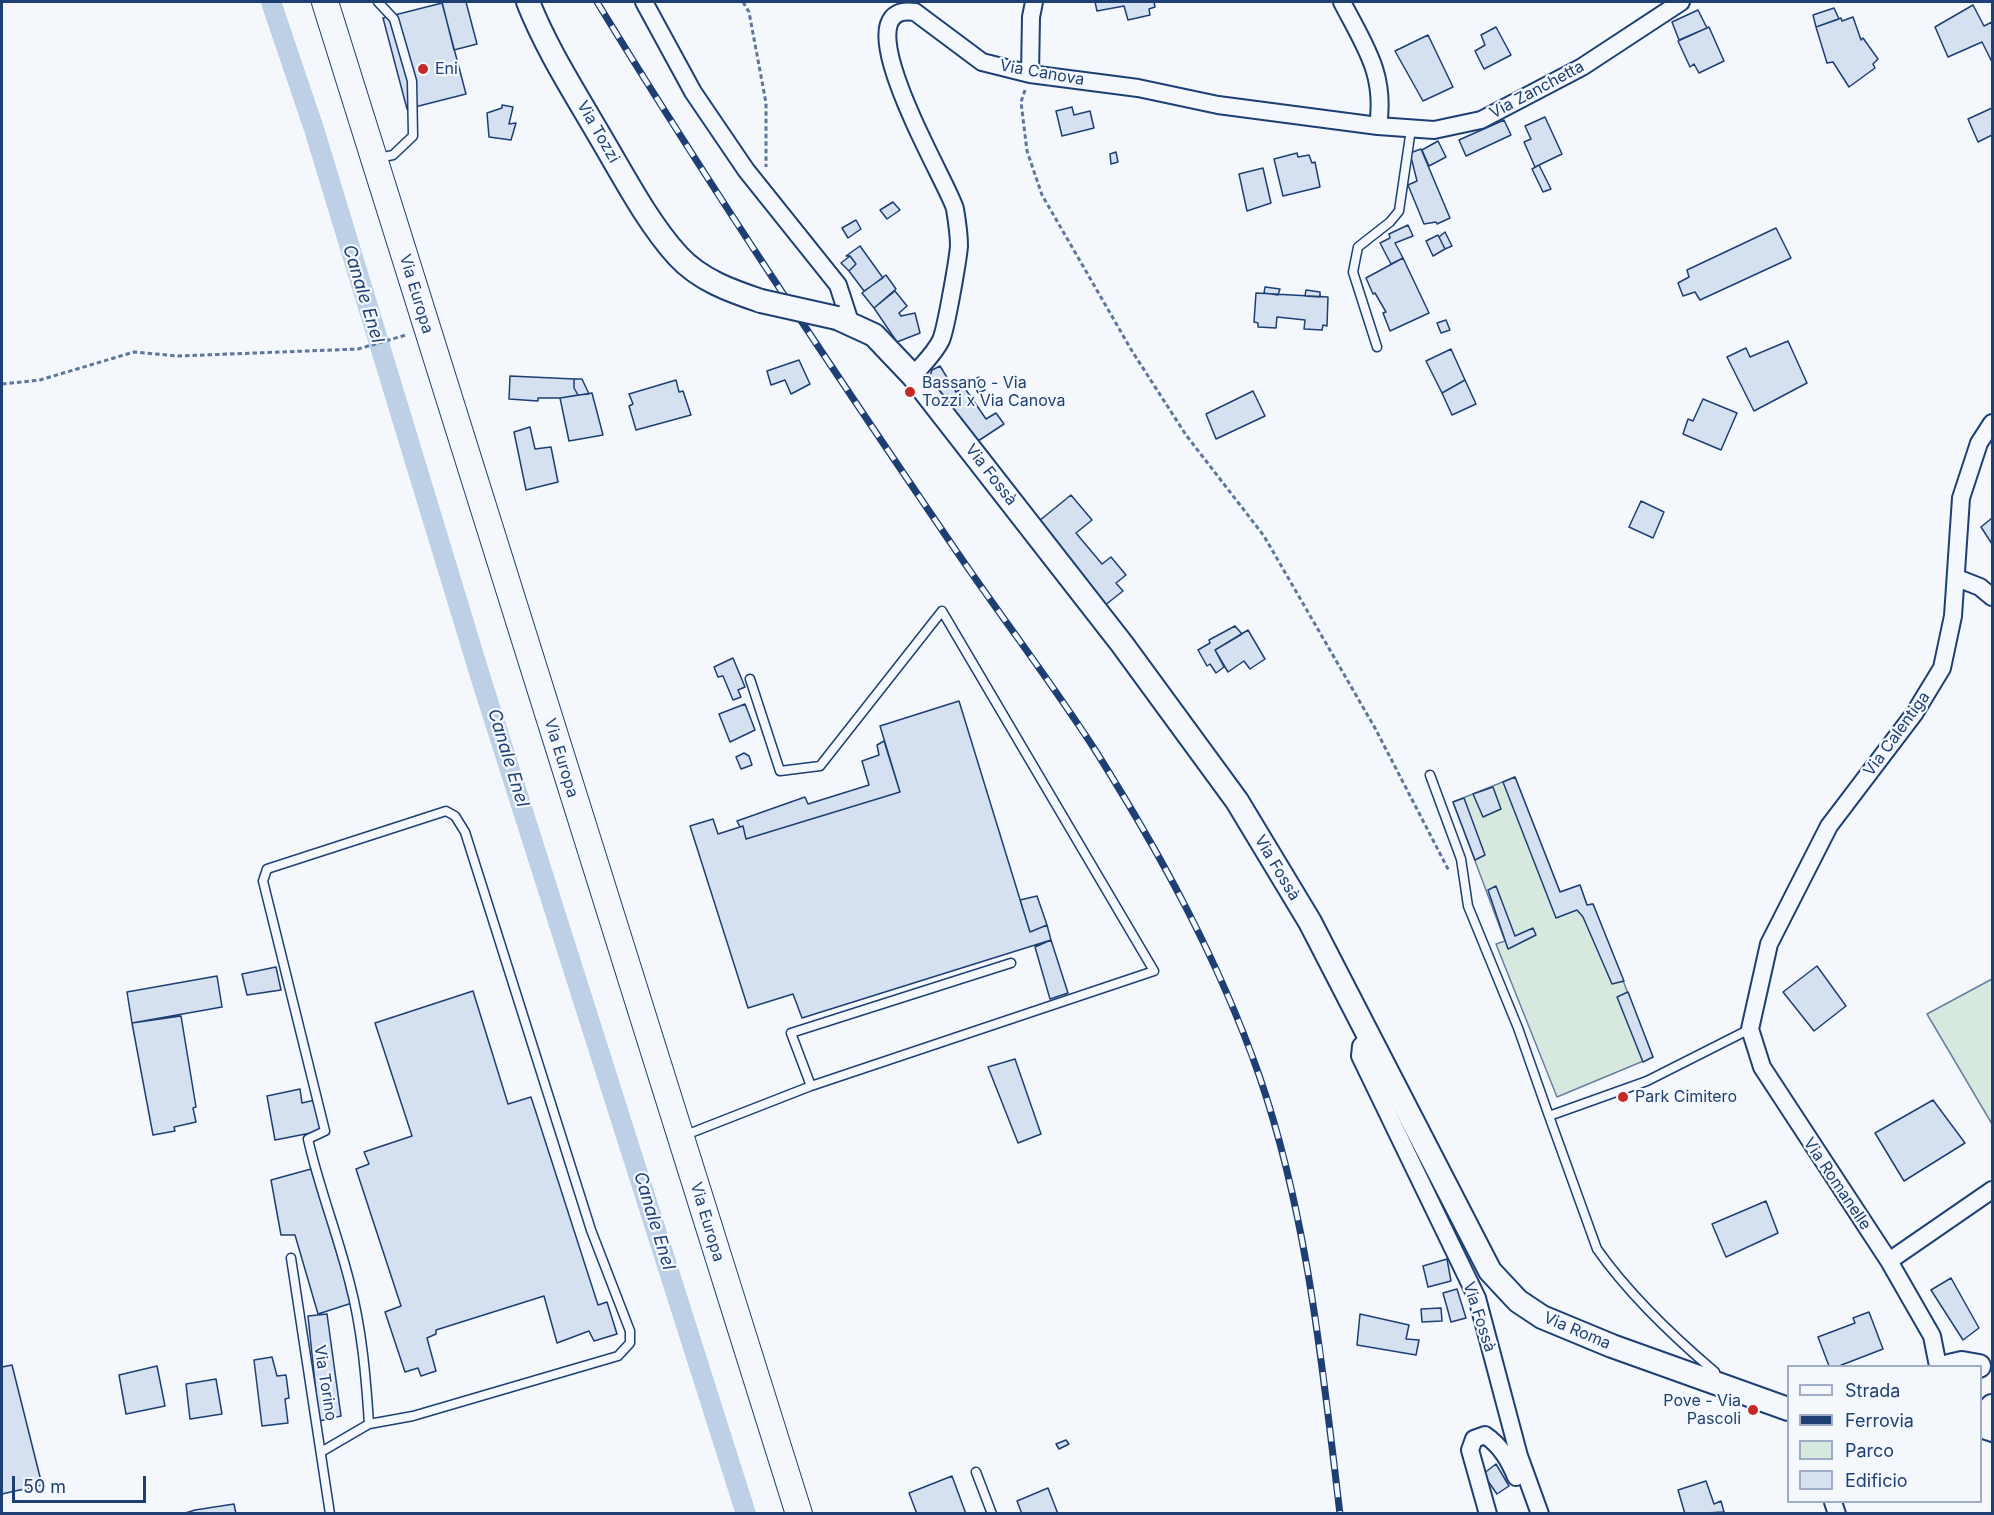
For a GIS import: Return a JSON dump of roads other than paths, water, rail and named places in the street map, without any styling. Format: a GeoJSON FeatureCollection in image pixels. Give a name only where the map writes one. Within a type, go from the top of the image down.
{"type":"FeatureCollection","features":[{"type":"Feature","properties":{"kind":"main road","name":"Via Europa"},"geometry":{"type":"LineString","coordinates":[[325,2],[799,1514]]}},
{"type":"Feature","properties":{"kind":"main road","name":"Via Tozzi"},"geometry":{"type":"LineString","coordinates":[[528,2],[543,38],[630,188],[678,256],[700,275],[726,290],[761,302]]}},
{"type":"Feature","properties":{"kind":"main road","name":"Via Fossà"},"geometry":{"type":"LineString","coordinates":[[761,302],[844,322],[874,335],[914,376],[1122,644],[1237,801],[1310,922],[1369,1038]]}},
{"type":"Feature","properties":{"kind":"main road","name":"Via Roma"},"geometry":{"type":"LineString","coordinates":[[1369,1038],[1490,1271],[1518,1301],[1542,1317],[1572,1331],[1787,1409]]}},
{"type":"Feature","properties":{"kind":"street"},"geometry":{"type":"LineString","coordinates":[[644,2],[693,92],[765,193],[838,285],[844,322]]}},
{"type":"Feature","properties":{"kind":"street"},"geometry":{"type":"LineString","coordinates":[[1030,74],[1030,17],[1034,2]]}},
{"type":"Feature","properties":{"kind":"street"},"geometry":{"type":"LineString","coordinates":[[1342,2],[1377,71],[1382,102],[1378,126]]}},
{"type":"Feature","properties":{"kind":"street","name":"Via Zanchetta"},"geometry":{"type":"LineString","coordinates":[[1378,126],[1434,130],[1481,120],[1582,66],[1681,2]]}},
{"type":"Feature","properties":{"kind":"street","name":"Via Canova"},"geometry":{"type":"LineString","coordinates":[[914,376],[942,340],[959,245],[954,207],[892,68],[886,31],[889,21],[898,12],[906,10],[915,12],[982,62],[1030,74],[1138,88],[1218,105],[1378,126]]}},
{"type":"Feature","properties":{"kind":"street","name":"Via Calentiga"},"geometry":{"type":"LineString","coordinates":[[1750,1029],[1769,944],[1829,826],[1914,714],[1942,668],[1948,646],[1957,578],[1961,498],[1979,443],[1992,423]]}},
{"type":"Feature","properties":{"kind":"street"},"geometry":{"type":"LineString","coordinates":[[1957,578],[1980,586],[1992,597]]}},
{"type":"Feature","properties":{"kind":"street","name":"Via Romanelle"},"geometry":{"type":"LineString","coordinates":[[1750,1029],[1762,1067],[1888,1261],[1932,1336]]}},
{"type":"Feature","properties":{"kind":"street","name":"Via Fossà"},"geometry":{"type":"LineString","coordinates":[[1369,1038],[1360,1046],[1360,1056],[1477,1298],[1519,1456],[1540,1514]]}},
{"type":"Feature","properties":{"kind":"street"},"geometry":{"type":"LineString","coordinates":[[1888,1261],[1992,1190]]}},
{"type":"Feature","properties":{"kind":"street"},"geometry":{"type":"LineString","coordinates":[[1932,1336],[1969,1365]]}},
{"type":"Feature","properties":{"kind":"street"},"geometry":{"type":"LineString","coordinates":[[1932,1336],[1937,1351],[1938,1365]]}},
{"type":"Feature","properties":{"kind":"street"},"geometry":{"type":"LineString","coordinates":[[1488,1514],[1470,1450],[1474,1439],[1485,1435],[1496,1442],[1509,1460],[1530,1514]]}},
{"type":"Feature","properties":{"kind":"lane"},"geometry":{"type":"LineString","coordinates":[[374,159],[393,155],[413,136],[412,81],[394,19],[378,2]]}},
{"type":"Feature","properties":{"kind":"lane"},"geometry":{"type":"LineString","coordinates":[[1377,347],[1353,272],[1358,247],[1390,222],[1399,211],[1410,129]]}},
{"type":"Feature","properties":{"kind":"lane"},"geometry":{"type":"LineString","coordinates":[[680,1137],[811,1086],[1154,971],[942,611],[820,766],[780,771],[750,679]]}},
{"type":"Feature","properties":{"kind":"lane"},"geometry":{"type":"LineString","coordinates":[[1430,775],[1461,859],[1466,896],[1518,1028],[1598,1249],[1609,1266],[1691,1352],[1715,1372],[1716,1383]]}},
{"type":"Feature","properties":{"kind":"lane"},"geometry":{"type":"LineString","coordinates":[[321,1452],[369,1424],[413,1416],[618,1356],[630,1343],[630,1331],[591,1230],[465,832],[455,816],[446,811],[267,868],[263,881],[325,1131],[308,1139],[318,1184],[350,1284],[366,1381],[369,1424]]}},
{"type":"Feature","properties":{"kind":"lane"},"geometry":{"type":"LineString","coordinates":[[811,1086],[791,1033],[1011,963]]}},
{"type":"Feature","properties":{"kind":"lane"},"geometry":{"type":"LineString","coordinates":[[1549,1116],[1647,1081],[1750,1029]]}},
{"type":"Feature","properties":{"kind":"lane","name":"Via Torino"},"geometry":{"type":"LineString","coordinates":[[291,1258],[330,1514]]}},
{"type":"Feature","properties":{"kind":"lane"},"geometry":{"type":"LineString","coordinates":[[976,1472],[992,1514]]}},
{"type":"Feature","properties":{"kind":"waterway","name":"Canale Enel"},"geometry":{"type":"LineString","coordinates":[[271,2],[314,129],[482,682],[746,1514]]}},
{"type":"Feature","properties":{"kind":"railway"},"geometry":{"type":"LineString","coordinates":[[597,2],[729,212],[820,350],[1097,753],[1144,830],[1207,950],[1259,1075],[1290,1183],[1311,1292],[1340,1514]]}},
{"type":"Feature","properties":{"kind":"place","name":"Eni"},"geometry":{"type":"Point","coordinates":[423,69]}},
{"type":"Feature","properties":{"kind":"place","name":"Bassano - Via Tozzi x Via Canova"},"geometry":{"type":"Point","coordinates":[910,392]}},
{"type":"Feature","properties":{"kind":"place","name":"Park Cimitero"},"geometry":{"type":"Point","coordinates":[1623,1097]}},
{"type":"Feature","properties":{"kind":"place","name":"Pove - Via Pascoli"},"geometry":{"type":"Point","coordinates":[1753,1410]}}]}
